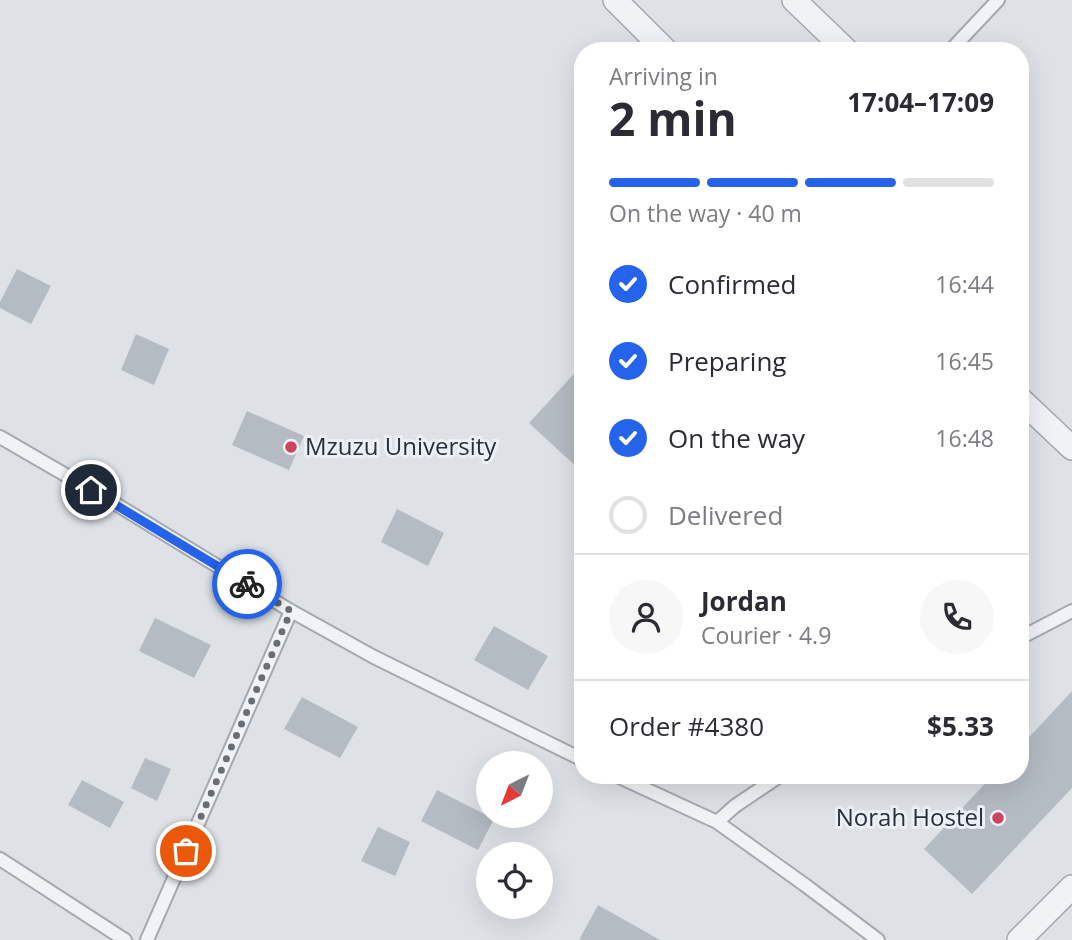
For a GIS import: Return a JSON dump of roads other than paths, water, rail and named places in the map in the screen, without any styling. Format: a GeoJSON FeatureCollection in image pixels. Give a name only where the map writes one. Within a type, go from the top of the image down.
{"type":"FeatureCollection","features":[{"type":"Feature","properties":{"kind":"street"},"geometry":{"type":"LineString","coordinates":[[615,0],[657,42]]}},
{"type":"Feature","properties":{"kind":"street"},"geometry":{"type":"LineString","coordinates":[[794,0],[838,42]]}},
{"type":"Feature","properties":{"kind":"street"},"geometry":{"type":"LineString","coordinates":[[1029,407],[1072,448]]}},
{"type":"Feature","properties":{"kind":"street"},"geometry":{"type":"LineString","coordinates":[[1019,940],[1072,887]]}},
{"type":"Feature","properties":{"kind":"lane"},"geometry":{"type":"LineString","coordinates":[[958,42],[998,0]]}},
{"type":"Feature","properties":{"kind":"lane"},"geometry":{"type":"LineString","coordinates":[[0,437],[291,611],[374,657],[574,756]]}},
{"type":"Feature","properties":{"kind":"lane"},"geometry":{"type":"LineString","coordinates":[[147,940],[291,611]]}},
{"type":"Feature","properties":{"kind":"lane"},"geometry":{"type":"LineString","coordinates":[[1029,633],[1072,611]]}},
{"type":"Feature","properties":{"kind":"lane"},"geometry":{"type":"LineString","coordinates":[[635,784],[717,822],[877,940]]}},
{"type":"Feature","properties":{"kind":"lane"},"geometry":{"type":"LineString","coordinates":[[717,822],[767,784]]}},
{"type":"Feature","properties":{"kind":"lane"},"geometry":{"type":"LineString","coordinates":[[0,859],[125,940]]}},
{"type":"Feature","properties":{"kind":"place","name":"Mzuzu University"},"geometry":{"type":"Point","coordinates":[291,447]}},
{"type":"Feature","properties":{"kind":"place","name":"Norah Hostel"},"geometry":{"type":"Point","coordinates":[998,818]}}]}
